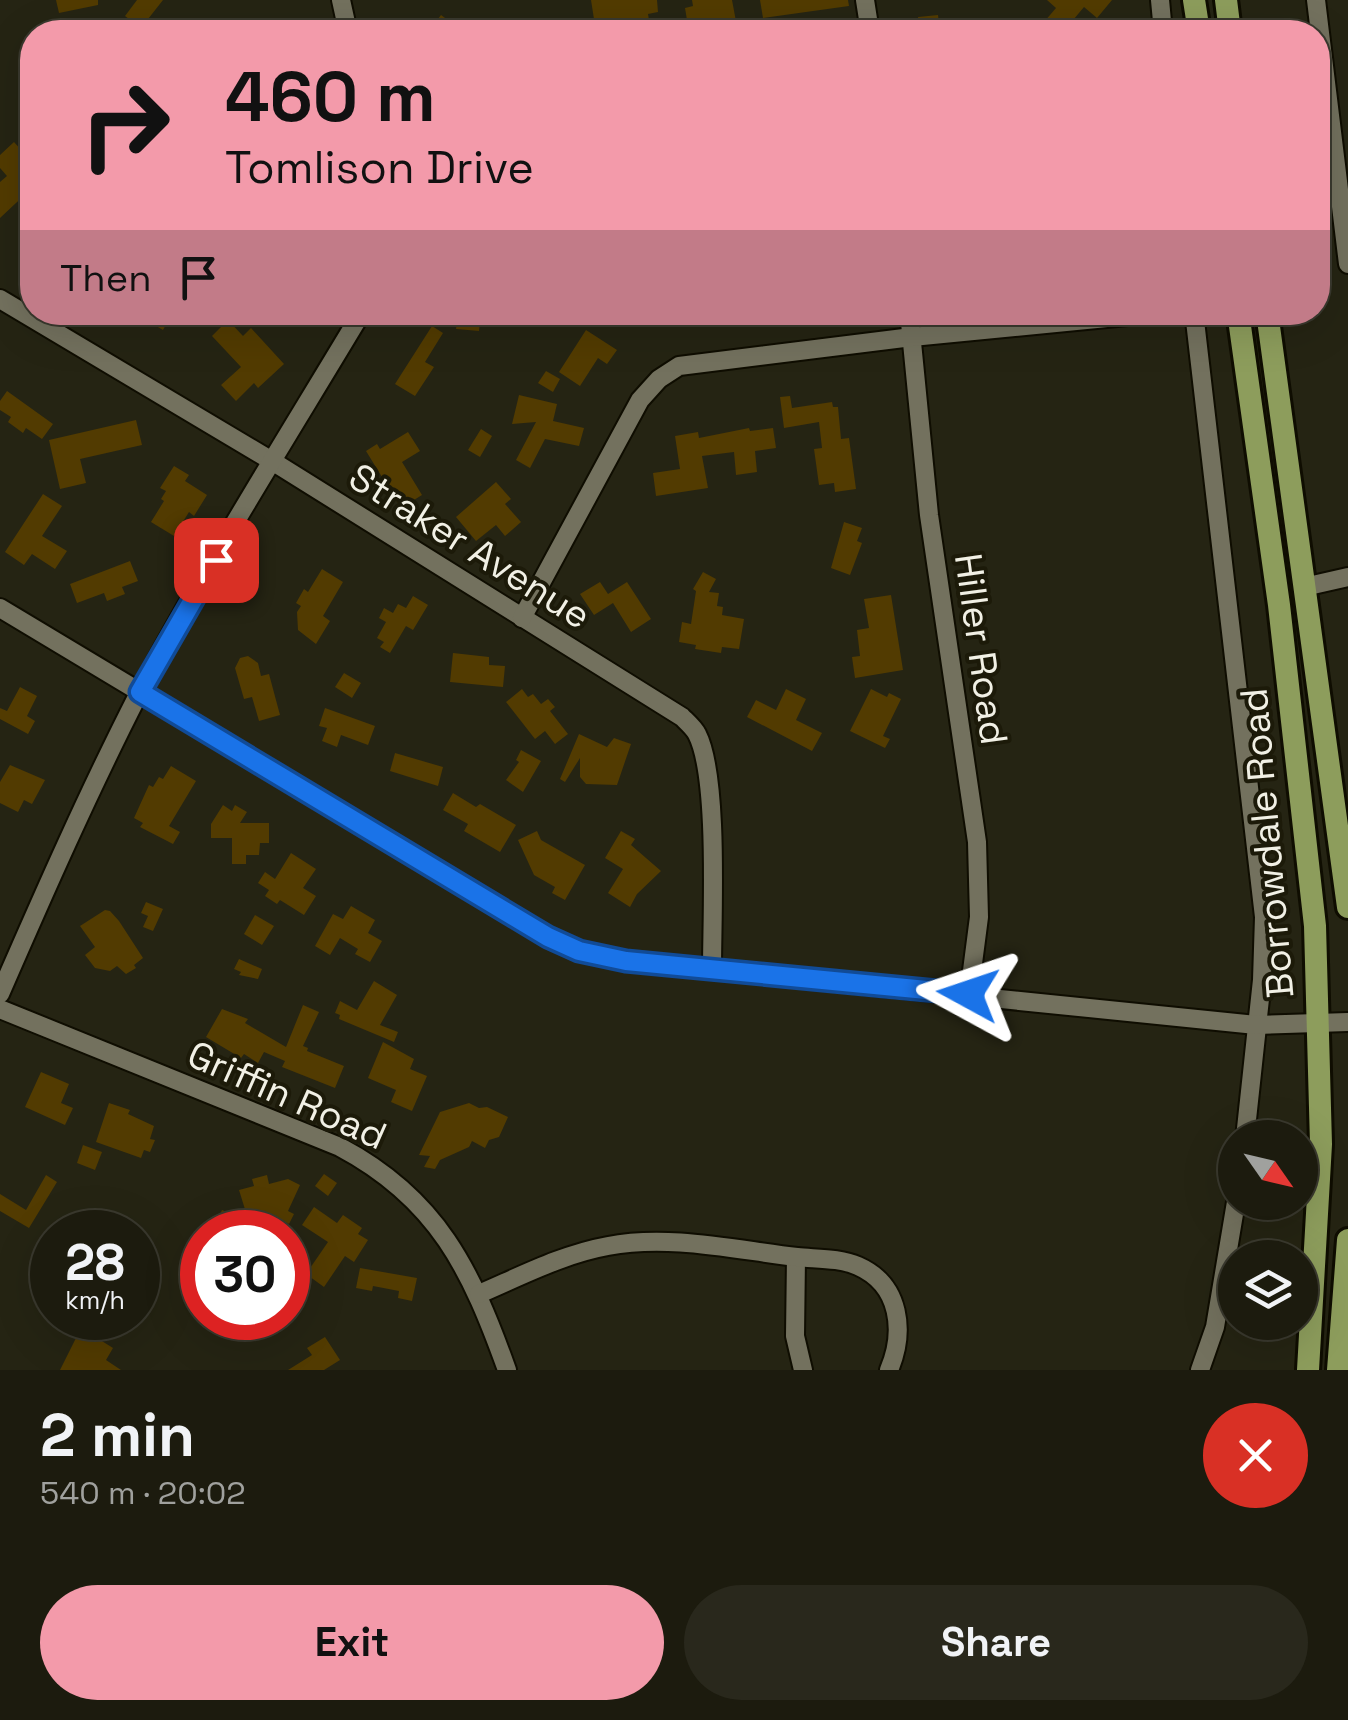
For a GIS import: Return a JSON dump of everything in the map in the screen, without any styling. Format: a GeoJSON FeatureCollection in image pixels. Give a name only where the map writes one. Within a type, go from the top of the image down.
{"type":"FeatureCollection","features":[{"type":"Feature","properties":{"kind":"main road","name":"Borrowdale Road"},"geometry":{"type":"LineString","coordinates":[[1240,325],[1279,605],[1316,926],[1321,1144],[1316,1240]]}},
{"type":"Feature","properties":{"kind":"main road","name":"Borrowdale Road"},"geometry":{"type":"LineString","coordinates":[[1268,325],[1348,907]]}},
{"type":"Feature","properties":{"kind":"main road"},"geometry":{"type":"LineString","coordinates":[[1338,1370],[1346,1326],[1348,1240]]}},
{"type":"Feature","properties":{"kind":"main road","name":"Borrowdale Road"},"geometry":{"type":"LineString","coordinates":[[1308,1370],[1311,1340]]}},
{"type":"Feature","properties":{"kind":"street"},"geometry":{"type":"LineString","coordinates":[[1330,116],[1348,264]]}},
{"type":"Feature","properties":{"kind":"street","name":"Straker Avenue"},"geometry":{"type":"LineString","coordinates":[[55,325],[672,710],[697,732],[709,794],[712,968]]}},
{"type":"Feature","properties":{"kind":"street"},"geometry":{"type":"LineString","coordinates":[[0,994],[66,842],[140,692],[354,325]]}},
{"type":"Feature","properties":{"kind":"street","name":"Hiller Road"},"geometry":{"type":"LineString","coordinates":[[911,325],[929,514],[977,842],[979,918],[968,994]]}},
{"type":"Feature","properties":{"kind":"street"},"geometry":{"type":"LineString","coordinates":[[522,618],[640,400],[658,379],[679,366],[1035,325]]}},
{"type":"Feature","properties":{"kind":"street"},"geometry":{"type":"LineString","coordinates":[[1196,325],[1264,917],[1262,980],[1246,1120]]}},
{"type":"Feature","properties":{"kind":"street"},"geometry":{"type":"LineString","coordinates":[[1304,587],[1348,577]]}},
{"type":"Feature","properties":{"kind":"street"},"geometry":{"type":"LineString","coordinates":[[0,608],[548,937],[602,957],[1256,1025],[1348,1022]]}},
{"type":"Feature","properties":{"kind":"street","name":"Griffin Road"},"geometry":{"type":"LineString","coordinates":[[0,1009],[340,1147],[373,1165],[406,1190],[450,1246],[479,1294],[507,1370]]}},
{"type":"Feature","properties":{"kind":"street"},"geometry":{"type":"LineString","coordinates":[[1200,1370],[1214,1327],[1233,1220]]}},
{"type":"Feature","properties":{"kind":"street"},"geometry":{"type":"LineString","coordinates":[[479,1294],[558,1260],[610,1245],[672,1244],[755,1250],[857,1265],[876,1278],[900,1323],[899,1347],[889,1370]]}},
{"type":"Feature","properties":{"kind":"street"},"geometry":{"type":"LineString","coordinates":[[796,1257],[796,1336],[803,1370]]}},
{"type":"Feature","properties":{"kind":"street"},"geometry":{"type":"LineString","coordinates":[[1318,1324],[1346,1326]]}},
{"type":"Feature","properties":{"kind":"building"},"geometry":{"type":"Polygon","coordinates":[[[56,0],[98,0],[98,5],[59,13],[56,0]]]}},
{"type":"Feature","properties":{"kind":"building"},"geometry":{"type":"Polygon","coordinates":[[[137,0],[163,0],[147,20],[125,16],[137,0]]]}},
{"type":"Feature","properties":{"kind":"building"},"geometry":{"type":"Polygon","coordinates":[[[591,0],[657,0],[658,12],[648,14],[649,20],[594,20],[591,0]]]}},
{"type":"Feature","properties":{"kind":"building"},"geometry":{"type":"Polygon","coordinates":[[[692,0],[732,0],[736,20],[687,20],[685,8],[693,6],[692,0]]]}},
{"type":"Feature","properties":{"kind":"building"},"geometry":{"type":"Polygon","coordinates":[[[760,0],[848,0],[849,6],[763,18],[760,0]]]}},
{"type":"Feature","properties":{"kind":"building"},"geometry":{"type":"Polygon","coordinates":[[[1047,0],[1112,0],[1097,18],[1084,7],[1073,20],[1046,20],[1056,8],[1047,0]]]}},
{"type":"Feature","properties":{"kind":"building"},"geometry":{"type":"Polygon","coordinates":[[[938,15],[939,20],[918,20],[918,17],[938,15]]]}},
{"type":"Feature","properties":{"kind":"building"},"geometry":{"type":"Polygon","coordinates":[[[14,142],[20,149],[20,199],[0,218],[0,182],[7,176],[0,168],[0,155],[14,142]]]}},
{"type":"Feature","properties":{"kind":"building"},"geometry":{"type":"Polygon","coordinates":[[[223,325],[233,325],[243,336],[251,328],[284,364],[258,388],[254,383],[236,401],[221,385],[241,367],[212,336],[223,325]]]}},
{"type":"Feature","properties":{"kind":"building"},"geometry":{"type":"Polygon","coordinates":[[[456,325],[480,325],[479,331],[456,329],[456,325]]]}},
{"type":"Feature","properties":{"kind":"building"},"geometry":{"type":"Polygon","coordinates":[[[432,326],[443,333],[425,362],[434,367],[415,396],[395,384],[432,326]]]}},
{"type":"Feature","properties":{"kind":"building"},"geometry":{"type":"Polygon","coordinates":[[[586,330],[617,350],[607,364],[598,358],[580,386],[559,372],[586,330]]]}},
{"type":"Feature","properties":{"kind":"building"},"geometry":{"type":"Polygon","coordinates":[[[546,371],[560,379],[553,392],[538,383],[546,371]]]}},
{"type":"Feature","properties":{"kind":"building"},"geometry":{"type":"Polygon","coordinates":[[[7,391],[53,424],[42,439],[26,428],[23,433],[8,422],[11,417],[0,410],[0,401],[7,391]]]}},
{"type":"Feature","properties":{"kind":"building"},"geometry":{"type":"Polygon","coordinates":[[[519,395],[557,404],[553,421],[584,428],[579,446],[545,439],[530,468],[516,460],[536,422],[512,424],[519,395]]]}},
{"type":"Feature","properties":{"kind":"building"},"geometry":{"type":"Polygon","coordinates":[[[790,396],[792,408],[832,402],[833,407],[838,407],[841,439],[849,438],[856,489],[835,492],[834,483],[819,485],[814,449],[822,448],[819,422],[784,428],[780,397],[790,396]]]}},
{"type":"Feature","properties":{"kind":"building"},"geometry":{"type":"Polygon","coordinates":[[[136,420],[142,445],[80,459],[86,483],[60,489],[49,440],[136,420]]]}},
{"type":"Feature","properties":{"kind":"building"},"geometry":{"type":"Polygon","coordinates":[[[749,428],[773,428],[776,448],[755,451],[757,472],[736,475],[734,452],[702,456],[708,488],[656,496],[653,473],[680,469],[675,436],[698,432],[699,438],[749,428]]]}},
{"type":"Feature","properties":{"kind":"building"},"geometry":{"type":"Polygon","coordinates":[[[481,429],[492,436],[480,457],[468,450],[481,429]]]}},
{"type":"Feature","properties":{"kind":"building"},"geometry":{"type":"Polygon","coordinates":[[[408,432],[420,451],[402,462],[422,495],[401,508],[366,451],[377,444],[380,449],[408,432]]]}},
{"type":"Feature","properties":{"kind":"building"},"geometry":{"type":"Polygon","coordinates":[[[174,466],[189,475],[185,481],[207,495],[194,516],[189,512],[174,536],[151,522],[164,501],[161,499],[166,491],[160,488],[174,466]]]}},
{"type":"Feature","properties":{"kind":"building"},"geometry":{"type":"Polygon","coordinates":[[[496,482],[511,499],[505,504],[521,522],[505,536],[496,525],[476,541],[456,517],[496,482]]]}},
{"type":"Feature","properties":{"kind":"building"},"geometry":{"type":"Polygon","coordinates":[[[43,494],[62,506],[42,536],[67,551],[55,569],[32,554],[24,565],[5,552],[43,494]]]}},
{"type":"Feature","properties":{"kind":"building"},"geometry":{"type":"Polygon","coordinates":[[[844,522],[862,528],[857,541],[862,543],[850,575],[831,568],[844,522]]]}},
{"type":"Feature","properties":{"kind":"building"},"geometry":{"type":"Polygon","coordinates":[[[130,561],[138,581],[122,587],[125,594],[107,601],[104,593],[77,603],[70,584],[130,561]]]}},
{"type":"Feature","properties":{"kind":"building"},"geometry":{"type":"Polygon","coordinates":[[[322,569],[343,582],[323,616],[330,621],[316,644],[298,630],[297,612],[301,606],[296,603],[322,569]]]}},
{"type":"Feature","properties":{"kind":"building"},"geometry":{"type":"Polygon","coordinates":[[[703,572],[716,579],[709,592],[719,593],[717,606],[723,607],[722,615],[744,619],[739,649],[722,647],[721,653],[679,642],[682,622],[691,624],[696,591],[693,589],[703,572]]]}},
{"type":"Feature","properties":{"kind":"building"},"geometry":{"type":"Polygon","coordinates":[[[600,582],[608,594],[627,582],[651,619],[631,632],[613,603],[594,615],[580,594],[600,582]]]}},
{"type":"Feature","properties":{"kind":"building"},"geometry":{"type":"Polygon","coordinates":[[[891,595],[903,670],[855,678],[852,657],[860,656],[857,630],[869,628],[864,599],[891,595]]]}},
{"type":"Feature","properties":{"kind":"building"},"geometry":{"type":"Polygon","coordinates":[[[413,596],[428,605],[413,630],[406,626],[390,653],[380,647],[384,642],[377,638],[386,622],[379,618],[384,608],[393,613],[398,604],[406,608],[413,596]]]}},
{"type":"Feature","properties":{"kind":"building"},"geometry":{"type":"Polygon","coordinates":[[[453,653],[489,657],[489,665],[505,666],[503,687],[450,682],[453,653]]]}},
{"type":"Feature","properties":{"kind":"building"},"geometry":{"type":"Polygon","coordinates":[[[248,656],[258,663],[261,676],[269,674],[280,715],[259,721],[252,697],[244,699],[235,668],[240,658],[248,656]]]}},
{"type":"Feature","properties":{"kind":"building"},"geometry":{"type":"Polygon","coordinates":[[[344,673],[361,683],[352,698],[335,687],[344,673]]]}},
{"type":"Feature","properties":{"kind":"building"},"geometry":{"type":"Polygon","coordinates":[[[20,687],[37,696],[27,716],[35,721],[28,734],[0,719],[0,708],[7,711],[20,687]]]}},
{"type":"Feature","properties":{"kind":"building"},"geometry":{"type":"Polygon","coordinates":[[[522,689],[541,704],[548,699],[555,707],[550,711],[568,734],[555,744],[545,731],[535,739],[506,702],[522,689]]]}},
{"type":"Feature","properties":{"kind":"building"},"geometry":{"type":"Polygon","coordinates":[[[786,689],[806,699],[796,720],[822,733],[812,751],[747,717],[756,700],[776,710],[786,689]]]}},
{"type":"Feature","properties":{"kind":"building"},"geometry":{"type":"Polygon","coordinates":[[[871,689],[901,699],[883,736],[890,739],[885,748],[850,731],[871,689]]]}},
{"type":"Feature","properties":{"kind":"building"},"geometry":{"type":"Polygon","coordinates":[[[325,708],[375,726],[368,745],[341,735],[337,747],[322,741],[327,728],[319,726],[325,708]]]}},
{"type":"Feature","properties":{"kind":"building"},"geometry":{"type":"Polygon","coordinates":[[[579,734],[607,747],[614,738],[631,744],[617,785],[586,784],[580,777],[580,758],[565,782],[560,779],[579,734]]]}},
{"type":"Feature","properties":{"kind":"building"},"geometry":{"type":"Polygon","coordinates":[[[521,750],[541,761],[523,792],[506,780],[519,762],[516,760],[521,750]]]}},
{"type":"Feature","properties":{"kind":"building"},"geometry":{"type":"Polygon","coordinates":[[[395,753],[443,767],[438,786],[390,771],[395,753]]]}},
{"type":"Feature","properties":{"kind":"building"},"geometry":{"type":"Polygon","coordinates":[[[10,765],[45,780],[32,804],[24,800],[18,812],[0,803],[0,782],[10,765]]]}},
{"type":"Feature","properties":{"kind":"building"},"geometry":{"type":"Polygon","coordinates":[[[171,766],[196,781],[169,826],[180,832],[173,844],[140,827],[143,823],[134,818],[149,785],[153,787],[159,777],[163,779],[171,766]]]}},
{"type":"Feature","properties":{"kind":"building"},"geometry":{"type":"Polygon","coordinates":[[[453,793],[516,825],[500,852],[464,831],[468,824],[443,810],[453,793]]]}},
{"type":"Feature","properties":{"kind":"building"},"geometry":{"type":"Polygon","coordinates":[[[223,805],[232,811],[235,805],[247,812],[240,823],[269,823],[269,843],[260,843],[259,855],[246,855],[246,864],[232,864],[232,838],[211,838],[211,824],[223,805]]]}},
{"type":"Feature","properties":{"kind":"building"},"geometry":{"type":"Polygon","coordinates":[[[537,831],[541,840],[585,865],[565,900],[552,893],[555,887],[534,875],[518,840],[537,831]]]}},
{"type":"Feature","properties":{"kind":"building"},"geometry":{"type":"Polygon","coordinates":[[[621,831],[635,839],[631,845],[661,871],[637,894],[630,907],[608,893],[623,869],[605,858],[621,831]]]}},
{"type":"Feature","properties":{"kind":"building"},"geometry":{"type":"Polygon","coordinates":[[[291,853],[316,869],[303,888],[316,896],[304,915],[265,896],[269,890],[258,883],[265,872],[275,879],[291,853]]]}},
{"type":"Feature","properties":{"kind":"building"},"geometry":{"type":"Polygon","coordinates":[[[146,902],[163,909],[153,931],[143,927],[148,916],[141,913],[146,902]]]}},
{"type":"Feature","properties":{"kind":"building"},"geometry":{"type":"Polygon","coordinates":[[[351,906],[375,920],[368,933],[382,941],[370,962],[355,954],[358,949],[340,938],[330,955],[315,946],[333,914],[343,919],[351,906]]]}},
{"type":"Feature","properties":{"kind":"building"},"geometry":{"type":"Polygon","coordinates":[[[105,910],[119,921],[143,958],[126,974],[117,966],[110,971],[95,968],[85,955],[95,947],[80,926],[105,910]]]}},
{"type":"Feature","properties":{"kind":"building"},"geometry":{"type":"Polygon","coordinates":[[[255,915],[274,926],[262,945],[244,934],[255,915]]]}},
{"type":"Feature","properties":{"kind":"building"},"geometry":{"type":"Polygon","coordinates":[[[239,959],[262,969],[258,979],[239,975],[241,972],[234,969],[239,959]]]}},
{"type":"Feature","properties":{"kind":"building"},"geometry":{"type":"Polygon","coordinates":[[[374,981],[397,995],[380,1025],[398,1032],[394,1042],[339,1019],[340,1015],[335,1013],[340,1001],[357,1010],[374,981]]]}},
{"type":"Feature","properties":{"kind":"building"},"geometry":{"type":"Polygon","coordinates":[[[303,1005],[319,1012],[303,1046],[344,1066],[335,1088],[282,1067],[285,1061],[264,1052],[258,1063],[244,1054],[241,1058],[206,1037],[222,1009],[248,1019],[245,1023],[286,1047],[303,1005]]]}},
{"type":"Feature","properties":{"kind":"building"},"geometry":{"type":"Polygon","coordinates":[[[383,1042],[414,1059],[410,1069],[427,1076],[412,1111],[391,1102],[396,1090],[368,1078],[383,1042]]]}},
{"type":"Feature","properties":{"kind":"building"},"geometry":{"type":"Polygon","coordinates":[[[41,1072],[69,1084],[61,1103],[73,1108],[65,1125],[25,1107],[41,1072]]]}},
{"type":"Feature","properties":{"kind":"building"},"geometry":{"type":"Polygon","coordinates":[[[109,1103],[130,1110],[128,1114],[154,1126],[150,1139],[155,1140],[150,1152],[144,1150],[141,1158],[96,1142],[109,1103]]]}},
{"type":"Feature","properties":{"kind":"building"},"geometry":{"type":"Polygon","coordinates":[[[469,1103],[508,1117],[499,1137],[489,1140],[485,1148],[472,1141],[469,1147],[440,1160],[435,1169],[424,1167],[430,1156],[419,1155],[440,1112],[469,1103]]]}},
{"type":"Feature","properties":{"kind":"building"},"geometry":{"type":"Polygon","coordinates":[[[83,1145],[102,1152],[95,1170],[77,1163],[83,1145]]]}},
{"type":"Feature","properties":{"kind":"building"},"geometry":{"type":"Polygon","coordinates":[[[324,1174],[337,1183],[328,1196],[315,1186],[324,1174]]]}},
{"type":"Feature","properties":{"kind":"building"},"geometry":{"type":"Polygon","coordinates":[[[46,1175],[57,1182],[40,1210],[30,1210],[29,1228],[0,1211],[0,1194],[26,1210],[46,1175]]]}},
{"type":"Feature","properties":{"kind":"building"},"geometry":{"type":"Polygon","coordinates":[[[267,1175],[269,1184],[288,1179],[300,1185],[288,1210],[245,1210],[239,1190],[254,1186],[252,1179],[267,1175]]]}},
{"type":"Feature","properties":{"kind":"building"},"geometry":{"type":"Polygon","coordinates":[[[314,1207],[337,1223],[343,1215],[362,1228],[358,1234],[368,1240],[354,1262],[345,1256],[324,1287],[310,1277],[310,1268],[328,1242],[310,1230],[314,1207]]]}},
{"type":"Feature","properties":{"kind":"building"},"geometry":{"type":"Polygon","coordinates":[[[360,1268],[417,1278],[412,1301],[398,1298],[399,1291],[373,1286],[372,1291],[356,1288],[360,1268]]]}},
{"type":"Feature","properties":{"kind":"building"},"geometry":{"type":"Polygon","coordinates":[[[325,1337],[340,1360],[324,1370],[288,1370],[312,1355],[307,1348],[325,1337]]]}},
{"type":"Feature","properties":{"kind":"building"},"geometry":{"type":"Polygon","coordinates":[[[75,1340],[100,1340],[113,1348],[106,1360],[121,1370],[60,1370],[75,1340]]]}},
{"type":"Feature","properties":{"kind":"route"},"geometry":{"type":"LineString","coordinates":[[216,560],[140,692],[548,937],[579,951],[626,961],[968,994]]}}]}
